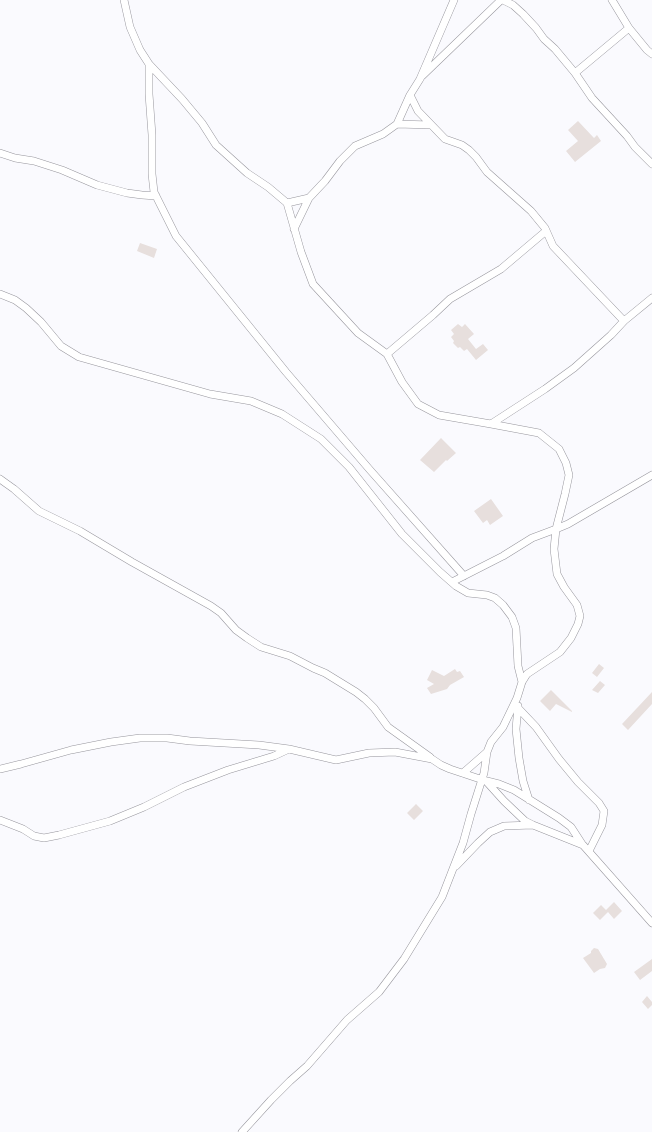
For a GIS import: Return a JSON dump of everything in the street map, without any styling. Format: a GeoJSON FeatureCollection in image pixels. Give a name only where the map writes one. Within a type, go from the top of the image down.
{"type":"FeatureCollection","features":[{"type":"Feature","properties":{"kind":"street"},"geometry":{"type":"LineString","coordinates":[[124,0],[130,27],[140,50],[149,64],[202,123],[216,145],[247,172],[287,203],[300,252],[313,284],[358,333],[387,354],[402,382],[418,404],[439,415],[539,433],[559,449],[566,463],[569,475],[556,529],[554,549],[557,574],[577,605],[580,616],[578,624],[571,638],[560,652],[527,674],[522,682],[517,698],[502,727],[491,742],[487,752],[484,780],[463,843],[442,897],[404,959],[379,992],[347,1020],[307,1066],[271,1100],[242,1132]]}},
{"type":"Feature","properties":{"kind":"street"},"geometry":{"type":"LineString","coordinates":[[294,229],[309,198],[325,181],[340,161],[355,146],[383,134],[397,124],[410,95],[420,79],[454,0]]}},
{"type":"Feature","properties":{"kind":"street"},"geometry":{"type":"LineString","coordinates":[[420,79],[502,0],[513,2],[575,73],[592,98],[652,164]]}},
{"type":"Feature","properties":{"kind":"street"},"geometry":{"type":"LineString","coordinates":[[612,0],[630,28],[647,50],[652,54]]}},
{"type":"Feature","properties":{"kind":"street"},"geometry":{"type":"LineString","coordinates":[[575,73],[630,28]]}},
{"type":"Feature","properties":{"kind":"street"},"geometry":{"type":"LineString","coordinates":[[149,64],[152,174],[154,192],[176,236],[228,302],[330,424],[464,576]]}},
{"type":"Feature","properties":{"kind":"street"},"geometry":{"type":"LineString","coordinates":[[410,95],[418,111],[445,139],[462,145],[469,150],[487,172],[531,211],[546,231],[553,246],[624,322]]}},
{"type":"Feature","properties":{"kind":"street"},"geometry":{"type":"LineString","coordinates":[[397,124],[431,125]]}},
{"type":"Feature","properties":{"kind":"street"},"geometry":{"type":"LineString","coordinates":[[0,153],[15,158],[34,161],[97,185],[142,196],[156,196]]}},
{"type":"Feature","properties":{"kind":"street"},"geometry":{"type":"LineString","coordinates":[[287,203],[309,198]]}},
{"type":"Feature","properties":{"kind":"street"},"geometry":{"type":"LineString","coordinates":[[387,354],[450,299],[501,268],[546,231]]}},
{"type":"Feature","properties":{"kind":"street"},"geometry":{"type":"LineString","coordinates":[[0,294],[15,300],[26,308],[41,322],[61,346],[79,357],[210,394],[251,401],[282,414],[321,439],[342,459],[402,534],[456,586],[468,593],[487,595],[495,598],[503,605],[512,617],[516,628],[518,666],[522,682]]}},
{"type":"Feature","properties":{"kind":"street"},"geometry":{"type":"LineString","coordinates":[[490,424],[545,389],[574,368],[652,298]]}},
{"type":"Feature","properties":{"kind":"street"},"geometry":{"type":"LineString","coordinates":[[452,582],[503,556],[532,538],[568,524],[652,475]]}},
{"type":"Feature","properties":{"kind":"street"},"geometry":{"type":"LineString","coordinates":[[0,479],[39,511],[80,531],[211,606],[221,613],[236,630],[261,647],[290,656],[325,673],[356,692],[365,698],[374,708],[388,728],[441,765],[514,790],[559,818],[570,827],[583,845],[652,923]]}},
{"type":"Feature","properties":{"kind":"street"},"geometry":{"type":"LineString","coordinates":[[517,698],[518,708],[516,730],[519,758],[523,781],[529,800]]}},
{"type":"Feature","properties":{"kind":"street"},"geometry":{"type":"LineString","coordinates":[[518,708],[536,727],[559,759],[578,782],[599,803],[604,811],[602,824],[589,851]]}},
{"type":"Feature","properties":{"kind":"street"},"geometry":{"type":"LineString","coordinates":[[0,769],[71,750],[140,738],[167,738],[190,741],[259,745],[289,749],[336,760],[369,753],[388,752],[432,759]]}},
{"type":"Feature","properties":{"kind":"street"},"geometry":{"type":"LineString","coordinates":[[0,820],[23,829],[34,836],[44,838],[59,835],[110,821],[144,807],[184,787],[228,770],[274,756],[289,749]]}},
{"type":"Feature","properties":{"kind":"street"},"geometry":{"type":"LineString","coordinates":[[463,773],[487,752]]}},
{"type":"Feature","properties":{"kind":"street"},"geometry":{"type":"LineString","coordinates":[[484,780],[521,817],[533,825],[583,845]]}},
{"type":"Feature","properties":{"kind":"street"},"geometry":{"type":"LineString","coordinates":[[454,868],[490,832],[504,826],[533,825]]}},
{"type":"Feature","properties":{"kind":"building"},"geometry":{"type":"Polygon","coordinates":[[[578,121],[594,138],[597,135],[601,141],[575,162],[566,151],[578,141],[568,130],[578,121]]]}},
{"type":"Feature","properties":{"kind":"building"},"geometry":{"type":"Polygon","coordinates":[[[140,243],[157,249],[154,258],[137,251],[140,243]]]}},
{"type":"Feature","properties":{"kind":"building"},"geometry":{"type":"Polygon","coordinates":[[[458,324],[462,327],[465,324],[474,334],[468,339],[476,349],[483,344],[488,350],[476,360],[467,349],[464,351],[453,343],[454,341],[451,337],[454,334],[451,330],[458,324]]]}},
{"type":"Feature","properties":{"kind":"building"},"geometry":{"type":"Polygon","coordinates":[[[441,438],[456,453],[447,461],[446,460],[434,472],[420,460],[441,438]]]}},
{"type":"Feature","properties":{"kind":"building"},"geometry":{"type":"Polygon","coordinates":[[[491,499],[503,516],[490,525],[487,520],[483,523],[474,511],[491,499]]]}},
{"type":"Feature","properties":{"kind":"building"},"geometry":{"type":"Polygon","coordinates":[[[599,664],[604,668],[597,677],[592,673],[599,664]]]}},
{"type":"Feature","properties":{"kind":"building"},"geometry":{"type":"Polygon","coordinates":[[[455,669],[457,672],[460,671],[464,677],[450,685],[447,689],[431,694],[427,688],[434,684],[427,680],[432,670],[444,676],[455,669]]]}},
{"type":"Feature","properties":{"kind":"building"},"geometry":{"type":"Polygon","coordinates":[[[600,681],[605,685],[598,693],[592,690],[600,681]]]}},
{"type":"Feature","properties":{"kind":"building"},"geometry":{"type":"Polygon","coordinates":[[[551,690],[572,712],[556,704],[550,711],[540,701],[551,690]]]}},
{"type":"Feature","properties":{"kind":"building"},"geometry":{"type":"Polygon","coordinates":[[[652,692],[652,704],[628,730],[622,724],[652,692]]]}},
{"type":"Feature","properties":{"kind":"building"},"geometry":{"type":"Polygon","coordinates":[[[416,804],[423,811],[414,820],[407,813],[416,804]]]}},
{"type":"Feature","properties":{"kind":"building"},"geometry":{"type":"Polygon","coordinates":[[[614,902],[622,911],[614,919],[608,912],[600,920],[593,913],[601,905],[606,910],[614,902]]]}},
{"type":"Feature","properties":{"kind":"building"},"geometry":{"type":"Polygon","coordinates":[[[594,948],[598,949],[607,964],[605,968],[594,973],[583,958],[591,953],[594,948]]]}},
{"type":"Feature","properties":{"kind":"building"},"geometry":{"type":"Polygon","coordinates":[[[652,959],[652,971],[640,980],[634,972],[652,959]]]}},
{"type":"Feature","properties":{"kind":"building"},"geometry":{"type":"Polygon","coordinates":[[[647,996],[652,1002],[652,1005],[648,1009],[642,1002],[647,996]]]}}]}
